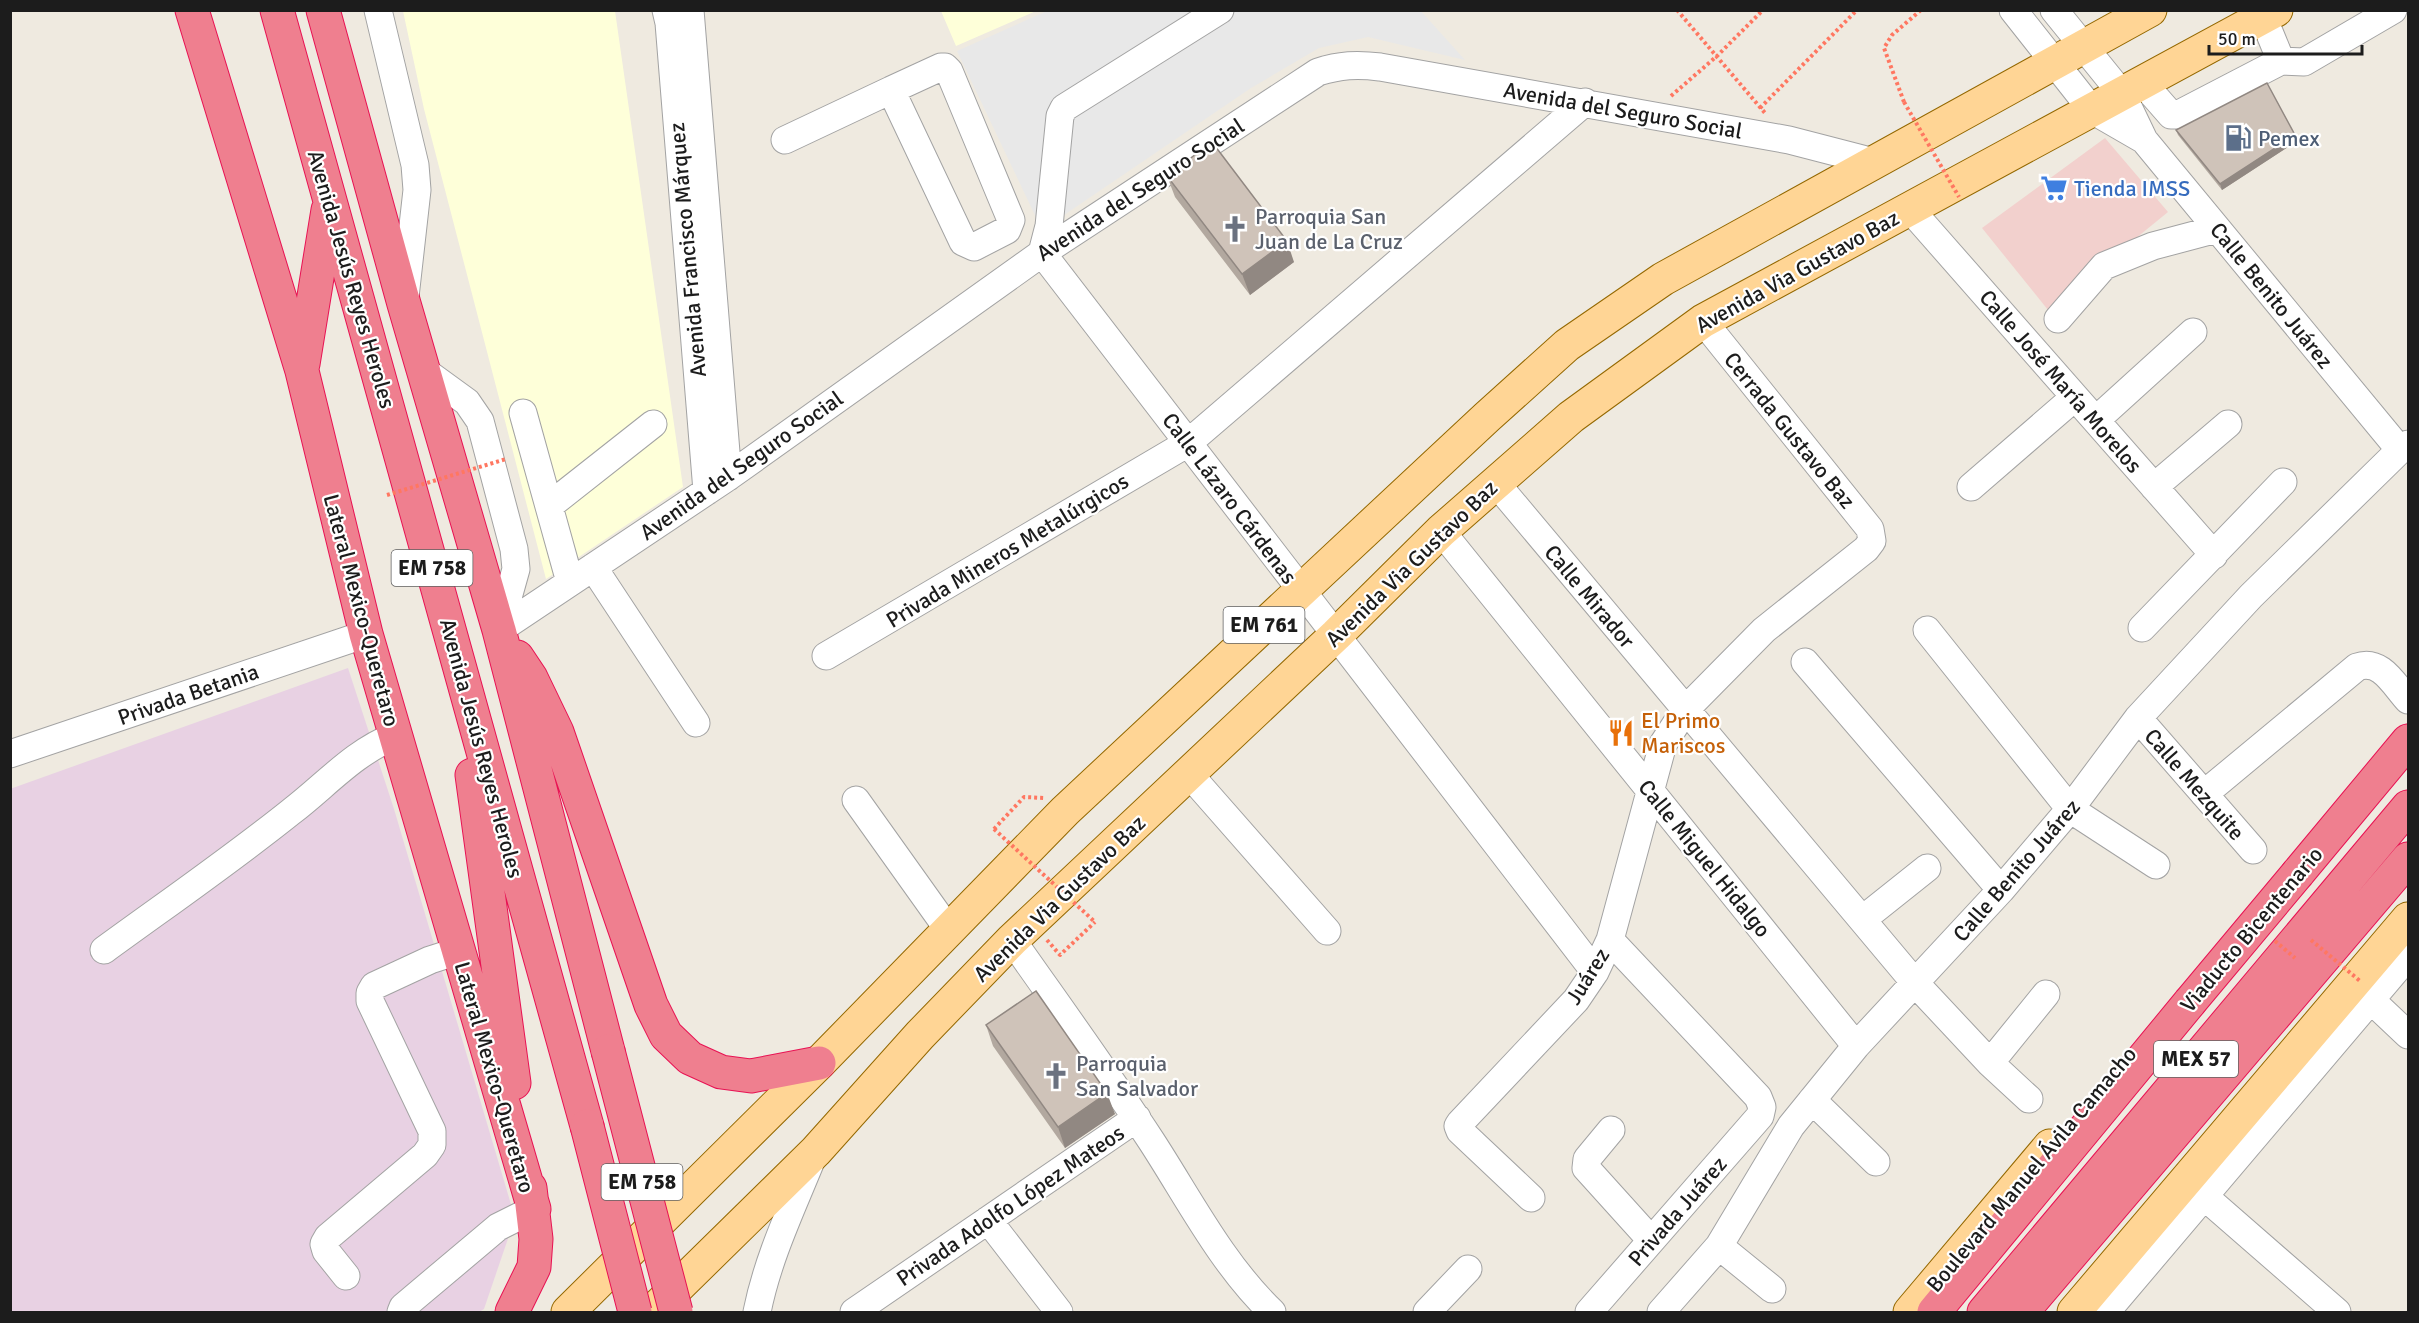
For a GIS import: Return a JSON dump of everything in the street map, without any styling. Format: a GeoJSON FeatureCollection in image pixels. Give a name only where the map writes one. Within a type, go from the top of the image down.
{"type":"FeatureCollection","features":[{"type":"Feature","properties":{"kind":"highway","name":"Lateral Mexico-Queretaro"},"geometry":{"type":"LineString","coordinates":[[192,10],[302,371],[366,634],[534,1209]]}},
{"type":"Feature","properties":{"kind":"highway","name":"Avenida Jesús Reyes Heroles"},"geometry":{"type":"LineString","coordinates":[[278,10],[587,1126],[635,1312]]}},
{"type":"Feature","properties":{"kind":"highway","name":"Avenida Jesús Reyes Heroles"},"geometry":{"type":"LineString","coordinates":[[323,10],[404,304],[498,630],[676,1312]]}},
{"type":"Feature","properties":{"kind":"highway"},"geometry":{"type":"LineString","coordinates":[[302,371],[330,200]]}},
{"type":"Feature","properties":{"kind":"highway"},"geometry":{"type":"LineString","coordinates":[[498,630],[531,678],[556,732],[651,1005],[666,1035],[690,1058],[721,1072],[751,1076],[819,1063]]}},
{"type":"Feature","properties":{"kind":"highway"},"geometry":{"type":"LineString","coordinates":[[455,651],[512,1068],[534,1209],[536,1239],[534,1267],[513,1312]]}},
{"type":"Feature","properties":{"kind":"highway","name":"Viaducto Bicentenario"},"geometry":{"type":"LineString","coordinates":[[1934,1312],[2409,741]]}},
{"type":"Feature","properties":{"kind":"highway","name":"MEX 57"},"geometry":{"type":"LineString","coordinates":[[1984,1312],[2409,807]]}},
{"type":"Feature","properties":{"kind":"highway","name":"MEX 57"},"geometry":{"type":"LineString","coordinates":[[2022,1312],[2409,859]]}},
{"type":"Feature","properties":{"kind":"main road"},"geometry":{"type":"LineString","coordinates":[[2057,63],[2151,10]]}},
{"type":"Feature","properties":{"kind":"main road","name":"Avenida Via Gustavo Baz"},"geometry":{"type":"LineString","coordinates":[[652,1312],[816,1151],[920,1035],[1012,940],[1336,635],[1441,531],[1571,417],[1703,321],[1909,208],[1963,187],[2132,88],[2269,14]]}},
{"type":"Feature","properties":{"kind":"main road","name":"EM 761"},"geometry":{"type":"LineString","coordinates":[[568,1312],[819,1063],[1065,811],[1567,345],[1663,279],[2057,63]]}},
{"type":"Feature","properties":{"kind":"main road","name":"Boulevard Manuel Ávila Camacho"},"geometry":{"type":"LineString","coordinates":[[1910,1312],[2409,724]]}},
{"type":"Feature","properties":{"kind":"main road"},"geometry":{"type":"LineString","coordinates":[[2074,1312],[2409,919]]}},
{"type":"Feature","properties":{"kind":"street"},"geometry":{"type":"LineString","coordinates":[[378,10],[415,165],[417,190],[404,304]]}},
{"type":"Feature","properties":{"kind":"street","name":"Avenida Francisco Márquez"},"geometry":{"type":"LineString","coordinates":[[666,10],[717,484]]}},
{"type":"Feature","properties":{"kind":"street","name":"Avenida Francisco Márquez"},"geometry":{"type":"LineString","coordinates":[[690,10],[717,484]]}},
{"type":"Feature","properties":{"kind":"street"},"geometry":{"type":"LineString","coordinates":[[1042,252],[1049,226],[1060,116],[1064,108],[1220,10]]}},
{"type":"Feature","properties":{"kind":"street"},"geometry":{"type":"LineString","coordinates":[[2013,10],[2057,63],[2092,111]]}},
{"type":"Feature","properties":{"kind":"street"},"geometry":{"type":"LineString","coordinates":[[2054,10],[2086,47],[2132,88],[2171,115],[2177,115],[2281,61],[2304,62],[2393,10]]}},
{"type":"Feature","properties":{"kind":"street"},"geometry":{"type":"LineString","coordinates":[[2269,14],[2281,61]]}},
{"type":"Feature","properties":{"kind":"street","name":"Avenida del Seguro Social"},"geometry":{"type":"LineString","coordinates":[[498,630],[717,484],[1042,252],[1318,72],[1338,66],[1358,64],[1380,66],[1789,140],[1874,162]]}},
{"type":"Feature","properties":{"kind":"street"},"geometry":{"type":"LineString","coordinates":[[785,140],[891,90],[940,67],[945,67],[949,71],[1011,220],[1007,230],[974,247],[963,242],[891,90]]}},
{"type":"Feature","properties":{"kind":"street","name":"Calle Benito Juárez"},"geometry":{"type":"LineString","coordinates":[[2132,88],[2144,140]]}},
{"type":"Feature","properties":{"kind":"street","name":"Privada Mineros Metalúrgicos"},"geometry":{"type":"LineString","coordinates":[[826,656],[1188,443],[1584,102]]}},
{"type":"Feature","properties":{"kind":"street","name":"Calle Benito Juárez"},"geometry":{"type":"LineString","coordinates":[[1661,1312],[1719,1246],[1791,1126],[1856,1046],[2001,890],[2070,809],[2138,718],[2251,596],[2404,447],[2217,229],[2144,140],[2092,111]]}},
{"type":"Feature","properties":{"kind":"street","name":"Calle José María Morelos"},"geometry":{"type":"LineString","coordinates":[[1909,208],[2214,555]]}},
{"type":"Feature","properties":{"kind":"street"},"geometry":{"type":"LineString","coordinates":[[2058,319],[2104,266],[2154,246],[2217,229]]}},
{"type":"Feature","properties":{"kind":"street"},"geometry":{"type":"LineString","coordinates":[[992,238],[1009,277]]}},
{"type":"Feature","properties":{"kind":"street","name":"Calle Lázaro Cárdenas"},"geometry":{"type":"LineString","coordinates":[[1042,252],[1595,972]]}},
{"type":"Feature","properties":{"kind":"street","name":"Cerrada Gustavo Baz"},"geometry":{"type":"LineString","coordinates":[[1703,321],[1870,529],[1872,541]]}},
{"type":"Feature","properties":{"kind":"street"},"geometry":{"type":"LineString","coordinates":[[2096,420],[2193,332]]}},
{"type":"Feature","properties":{"kind":"street"},"geometry":{"type":"LineString","coordinates":[[1971,487],[2075,397]]}},
{"type":"Feature","properties":{"kind":"street"},"geometry":{"type":"LineString","coordinates":[[523,413],[570,582]]}},
{"type":"Feature","properties":{"kind":"street"},"geometry":{"type":"LineString","coordinates":[[549,506],[653,424]]}},
{"type":"Feature","properties":{"kind":"street"},"geometry":{"type":"LineString","coordinates":[[2154,487],[2228,424]]}},
{"type":"Feature","properties":{"kind":"street","name":"Calle Mirador"},"geometry":{"type":"LineString","coordinates":[[1495,482],[1685,710],[1863,918],[1916,984],[1990,1063],[2029,1099]]}},
{"type":"Feature","properties":{"kind":"street"},"geometry":{"type":"LineString","coordinates":[[2142,628],[2283,482]]}},
{"type":"Feature","properties":{"kind":"street","name":"Calle Miguel Hidalgo"},"geometry":{"type":"LineString","coordinates":[[1441,531],[1856,1046]]}},
{"type":"Feature","properties":{"kind":"street","name":"Juárez"},"geometry":{"type":"LineString","coordinates":[[1531,1198],[1458,1126],[1576,1000],[1595,972],[1610,940],[1663,744],[1685,710],[1764,630],[1866,549],[1872,541]]}},
{"type":"Feature","properties":{"kind":"street"},"geometry":{"type":"LineString","coordinates":[[593,567],[696,723]]}},
{"type":"Feature","properties":{"kind":"street"},"geometry":{"type":"LineString","coordinates":[[1927,630],[2070,809],[2156,865]]}},
{"type":"Feature","properties":{"kind":"street","name":"Privada Betania"},"geometry":{"type":"LineString","coordinates":[[10,754],[366,634]]}},
{"type":"Feature","properties":{"kind":"street"},"geometry":{"type":"LineString","coordinates":[[1805,662],[2001,890]]}},
{"type":"Feature","properties":{"kind":"street"},"geometry":{"type":"LineString","coordinates":[[2204,794],[2357,668],[2366,664],[2379,667],[2409,700]]}},
{"type":"Feature","properties":{"kind":"street","name":"Calle Mezquite"},"geometry":{"type":"LineString","coordinates":[[2138,718],[2253,850]]}},
{"type":"Feature","properties":{"kind":"street"},"geometry":{"type":"LineString","coordinates":[[104,950],[293,811],[353,759],[376,744],[396,736]]}},
{"type":"Feature","properties":{"kind":"street"},"geometry":{"type":"LineString","coordinates":[[1189,774],[1327,932]]}},
{"type":"Feature","properties":{"kind":"street"},"geometry":{"type":"LineString","coordinates":[[856,800],[948,929]]}},
{"type":"Feature","properties":{"kind":"street"},"geometry":{"type":"LineString","coordinates":[[1863,918],[1928,868]]}},
{"type":"Feature","properties":{"kind":"street"},"geometry":{"type":"LineString","coordinates":[[1012,940],[1137,1118],[1255,1307]]}},
{"type":"Feature","properties":{"kind":"street","name":"Privada Juárez"},"geometry":{"type":"LineString","coordinates":[[1589,1312],[1760,1116],[1762,1107],[1758,1097],[1610,940]]}},
{"type":"Feature","properties":{"kind":"street"},"geometry":{"type":"LineString","coordinates":[[346,1276],[326,1251],[324,1244],[328,1237],[425,1155],[432,1145],[432,1131],[370,1001],[370,993],[374,986],[430,960],[458,951]]}},
{"type":"Feature","properties":{"kind":"street"},"geometry":{"type":"LineString","coordinates":[[2106,1312],[2205,1197],[2366,991],[2409,957]]}},
{"type":"Feature","properties":{"kind":"street"},"geometry":{"type":"LineString","coordinates":[[2366,991],[2409,1035]]}},
{"type":"Feature","properties":{"kind":"street"},"geometry":{"type":"LineString","coordinates":[[1990,1063],[2046,994]]}},
{"type":"Feature","properties":{"kind":"street"},"geometry":{"type":"LineString","coordinates":[[1812,1100],[1876,1162]]}},
{"type":"Feature","properties":{"kind":"street","name":"Privada Adolfo López Mateos"},"geometry":{"type":"LineString","coordinates":[[854,1312],[1137,1118]]}},
{"type":"Feature","properties":{"kind":"street"},"geometry":{"type":"LineString","coordinates":[[1611,1130],[1585,1164],[1586,1168],[1652,1240]]}},
{"type":"Feature","properties":{"kind":"street"},"geometry":{"type":"LineString","coordinates":[[757,1312],[773,1251],[816,1151]]}},
{"type":"Feature","properties":{"kind":"street"},"geometry":{"type":"LineString","coordinates":[[2205,1197],[2321,1308]]}},
{"type":"Feature","properties":{"kind":"street"},"geometry":{"type":"LineString","coordinates":[[400,1312],[403,1307],[498,1227],[534,1209]]}},
{"type":"Feature","properties":{"kind":"street"},"geometry":{"type":"LineString","coordinates":[[988,1220],[1059,1312]]}},
{"type":"Feature","properties":{"kind":"street"},"geometry":{"type":"LineString","coordinates":[[1719,1246],[1772,1289]]}},
{"type":"Feature","properties":{"kind":"street"},"geometry":{"type":"LineString","coordinates":[[1427,1312],[1468,1269]]}},
{"type":"Feature","properties":{"kind":"path"},"geometry":{"type":"LineString","coordinates":[[1677,10],[1789,140]]}},
{"type":"Feature","properties":{"kind":"path"},"geometry":{"type":"LineString","coordinates":[[1650,115],[1716,57],[1763,10]]}},
{"type":"Feature","properties":{"kind":"path"},"geometry":{"type":"LineString","coordinates":[[1760,108],[1857,10]]}},
{"type":"Feature","properties":{"kind":"path"},"geometry":{"type":"LineString","coordinates":[[1921,10],[1892,35],[1884,48],[1904,102],[1963,187]]}},
{"type":"Feature","properties":{"kind":"path"},"geometry":{"type":"LineString","coordinates":[[387,495],[506,459]]}},
{"type":"Feature","properties":{"kind":"path"},"geometry":{"type":"LineString","coordinates":[[1024,797],[994,829],[1095,921],[1060,955]]}},
{"type":"Feature","properties":{"kind":"path"},"geometry":{"type":"LineString","coordinates":[[2311,940],[2366,991]]}},
{"type":"Feature","properties":{"kind":"shaded area"},"geometry":{"type":"Polygon","coordinates":[[[1420,10],[1465,60],[1368,37],[1319,48],[1251,88],[1042,230],[957,51],[1047,11],[1420,10]]]}},
{"type":"Feature","properties":{"kind":"shaded area"},"geometry":{"type":"Polygon","coordinates":[[[403,11],[615,11],[683,487],[546,579],[424,109],[403,11]]]}},
{"type":"Feature","properties":{"kind":"shaded area"},"geometry":{"type":"Polygon","coordinates":[[[941,11],[1036,11],[956,46],[941,11]]]}},
{"type":"Feature","properties":{"kind":"shaded area"},"geometry":{"type":"Polygon","coordinates":[[[2105,138],[2168,212],[2048,310],[1982,228],[2105,138]]]}},
{"type":"Feature","properties":{"kind":"shaded area"},"geometry":{"type":"Polygon","coordinates":[[[348,668],[394,809],[515,1218],[484,1309],[479,1312],[11,1312],[10,789],[348,668]]]}},
{"type":"Feature","properties":{"kind":"building","name":"Pemex"},"geometry":{"type":"Polygon","coordinates":[[[2267,83],[2295,135],[2220,184],[2176,130],[2267,83]]]}},
{"type":"Feature","properties":{"kind":"building","name":"Parroquia San Juan de La Cruz"},"geometry":{"type":"Polygon","coordinates":[[[1212,142],[1287,241],[1242,274],[1167,176],[1212,142]]]}},
{"type":"Feature","properties":{"kind":"building","name":"Parroquia San Salvador"},"geometry":{"type":"Polygon","coordinates":[[[1036,991],[1107,1093],[1058,1127],[986,1025],[1036,991]]]}},
{"type":"Feature","properties":{"kind":"place","name":"Pemex"},"geometry":{"type":"Point","coordinates":[2238,138]}},
{"type":"Feature","properties":{"kind":"place","name":"Tienda IMSS"},"geometry":{"type":"Point","coordinates":[2054,188]}},
{"type":"Feature","properties":{"kind":"place","name":"Parroquia San Juan de La Cruz"},"geometry":{"type":"Point","coordinates":[1235,229]}},
{"type":"Feature","properties":{"kind":"place","name":"El Primo Mariscos"},"geometry":{"type":"Point","coordinates":[1621,733]}},
{"type":"Feature","properties":{"kind":"place","name":"Parroquia San Salvador"},"geometry":{"type":"Point","coordinates":[1056,1076]}}]}
